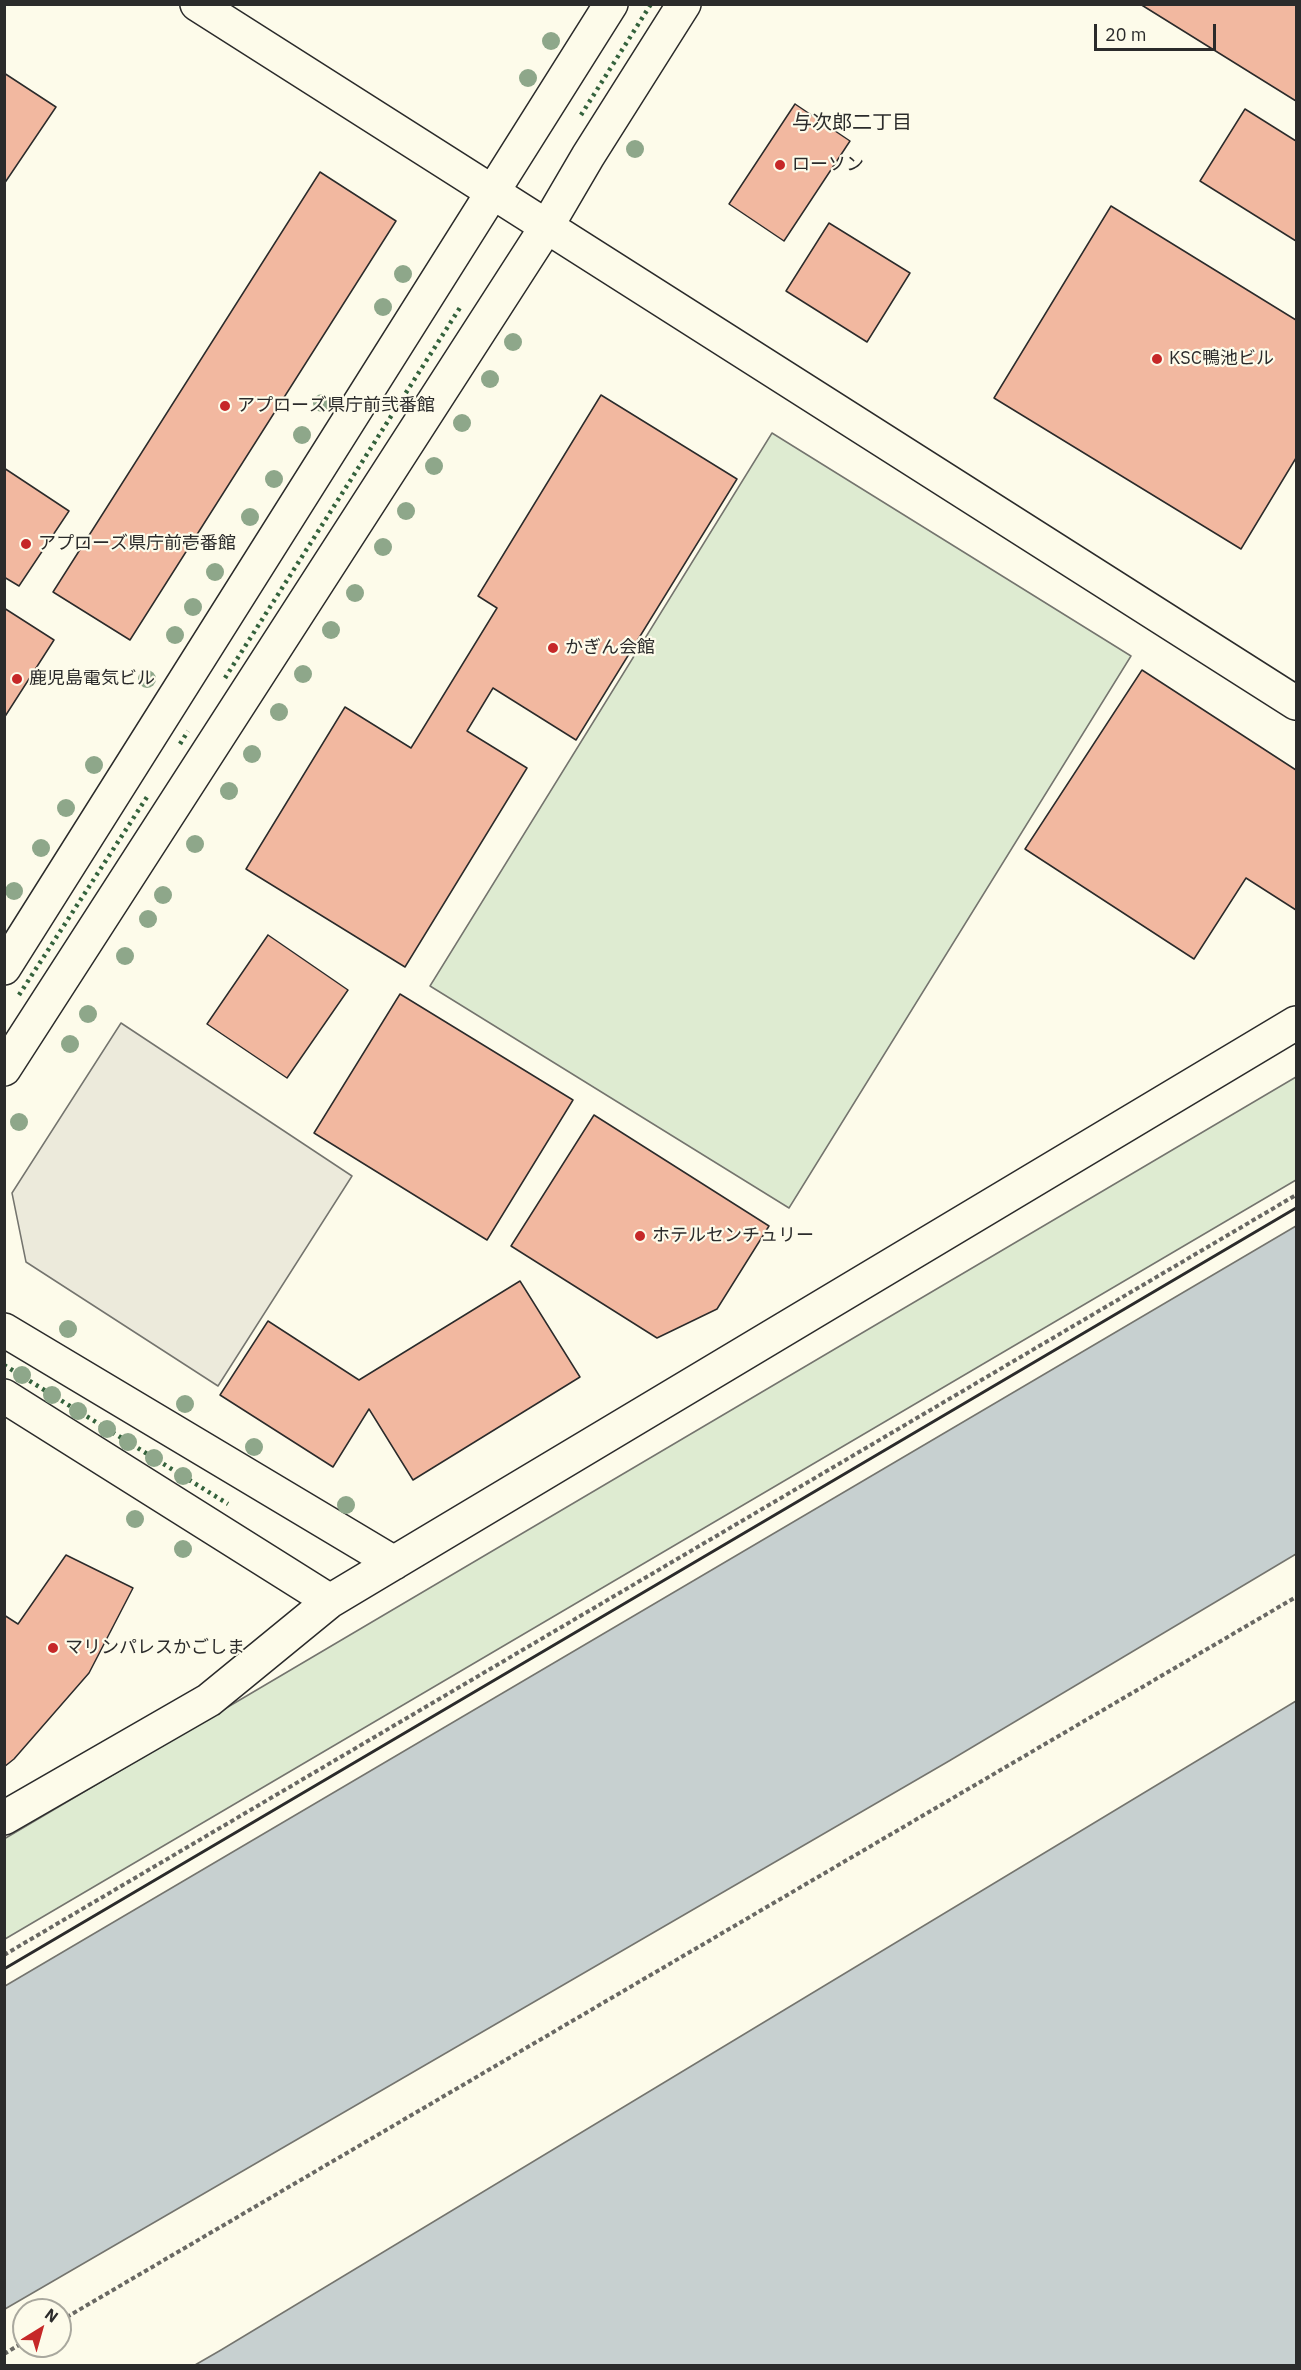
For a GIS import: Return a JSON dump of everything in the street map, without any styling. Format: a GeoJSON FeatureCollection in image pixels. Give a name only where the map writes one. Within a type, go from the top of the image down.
{"type":"FeatureCollection","features":[{"type":"Feature","properties":{"kind":"street"},"geometry":{"type":"LineString","coordinates":[[197,4],[1296,703]]}},
{"type":"Feature","properties":{"kind":"street"},"geometry":{"type":"LineString","coordinates":[[4,968],[611,4]]}},
{"type":"Feature","properties":{"kind":"street"},"geometry":{"type":"LineString","coordinates":[[4,1069],[547,226],[588,156],[684,4]]}},
{"type":"Feature","properties":{"kind":"street"},"geometry":{"type":"LineString","coordinates":[[4,1818],[209,1700],[330,1601],[1296,1023]]}},
{"type":"Feature","properties":{"kind":"street"},"geometry":{"type":"LineString","coordinates":[[4,1330],[394,1563]]}},
{"type":"Feature","properties":{"kind":"street"},"geometry":{"type":"LineString","coordinates":[[4,1396],[330,1601]]}},
{"type":"Feature","properties":{"kind":"path"},"geometry":{"type":"LineString","coordinates":[[4,1955],[1296,1195]]}},
{"type":"Feature","properties":{"kind":"path"},"geometry":{"type":"LineString","coordinates":[[72,2314],[1296,1598]]}},
{"type":"Feature","properties":{"kind":"green space"},"geometry":{"type":"Polygon","coordinates":[[[772,433],[1131,656],[789,1208],[430,986],[772,433]]]}},
{"type":"Feature","properties":{"kind":"green space"},"geometry":{"type":"Polygon","coordinates":[[[1296,1077],[1296,1180],[5,1939],[4,1839],[1296,1077]]]}},
{"type":"Feature","properties":{"kind":"shaded area"},"geometry":{"type":"Polygon","coordinates":[[[121,1023],[352,1176],[218,1386],[26,1262],[12,1193],[121,1023]]]}},
{"type":"Feature","properties":{"kind":"shaded area"},"geometry":{"type":"Polygon","coordinates":[[[1296,1226],[1296,1554],[949,1761],[24,2298],[12,2298],[12,2305],[5,2309],[5,1986],[1296,1226]]]}},
{"type":"Feature","properties":{"kind":"shaded area"},"geometry":{"type":"Polygon","coordinates":[[[1296,1701],[1296,2365],[195,2365],[221,2350],[1296,1701]]]}},
{"type":"Feature","properties":{"kind":"building"},"geometry":{"type":"Polygon","coordinates":[[[1140,4],[1296,4],[1296,101],[1140,4]]]}},
{"type":"Feature","properties":{"kind":"building"},"geometry":{"type":"Polygon","coordinates":[[[4,73],[56,107],[4,184],[4,73]]]}},
{"type":"Feature","properties":{"kind":"building"},"geometry":{"type":"Polygon","coordinates":[[[795,104],[850,141],[784,241],[729,204],[795,104]]]}},
{"type":"Feature","properties":{"kind":"building"},"geometry":{"type":"Polygon","coordinates":[[[1245,109],[1296,141],[1296,241],[1200,181],[1245,109]]]}},
{"type":"Feature","properties":{"kind":"building","name":"アプローズ県庁前弐番館"},"geometry":{"type":"Polygon","coordinates":[[[320,172],[396,221],[130,640],[53,592],[320,172]]]}},
{"type":"Feature","properties":{"kind":"building","name":"KSC鴨池ビル"},"geometry":{"type":"Polygon","coordinates":[[[1111,206],[1296,320],[1296,458],[1241,549],[994,398],[1111,206]]]}},
{"type":"Feature","properties":{"kind":"building"},"geometry":{"type":"Polygon","coordinates":[[[829,223],[910,273],[867,342],[786,291],[829,223]]]}},
{"type":"Feature","properties":{"kind":"building","name":"かぎん会館"},"geometry":{"type":"Polygon","coordinates":[[[601,395],[737,479],[576,740],[493,688],[467,731],[527,768],[405,967],[246,869],[345,707],[411,748],[497,608],[478,596],[601,395]]]}},
{"type":"Feature","properties":{"kind":"building","name":"アプローズ県庁前壱番館"},"geometry":{"type":"Polygon","coordinates":[[[4,468],[69,511],[19,586],[4,577],[4,468]]]}},
{"type":"Feature","properties":{"kind":"building","name":"鹿児島電気ビル"},"geometry":{"type":"Polygon","coordinates":[[[4,608],[54,640],[4,718],[4,608]]]}},
{"type":"Feature","properties":{"kind":"building"},"geometry":{"type":"Polygon","coordinates":[[[1142,670],[1296,770],[1296,910],[1246,878],[1194,959],[1025,849],[1142,670]]]}},
{"type":"Feature","properties":{"kind":"building"},"geometry":{"type":"Polygon","coordinates":[[[268,935],[348,990],[287,1078],[207,1024],[268,935]]]}},
{"type":"Feature","properties":{"kind":"building"},"geometry":{"type":"Polygon","coordinates":[[[400,994],[573,1100],[487,1240],[314,1133],[400,994]]]}},
{"type":"Feature","properties":{"kind":"building","name":"ホテルセンチュリー"},"geometry":{"type":"Polygon","coordinates":[[[594,1115],[769,1226],[717,1309],[657,1338],[511,1246],[594,1115]]]}},
{"type":"Feature","properties":{"kind":"building"},"geometry":{"type":"Polygon","coordinates":[[[520,1281],[580,1377],[413,1480],[369,1409],[333,1467],[220,1395],[268,1321],[359,1380],[520,1281]]]}},
{"type":"Feature","properties":{"kind":"building","name":"マリンパレスかごしま"},"geometry":{"type":"Polygon","coordinates":[[[66,1555],[133,1588],[89,1673],[14,1759],[4,1767],[4,1615],[18,1624],[66,1555]]]}},
{"type":"Feature","properties":{"kind":"hedge"},"geometry":{"type":"LineString","coordinates":[[581,115],[651,4]]}},
{"type":"Feature","properties":{"kind":"hedge"},"geometry":{"type":"LineString","coordinates":[[225,678],[461,306]]}},
{"type":"Feature","properties":{"kind":"hedge"},"geometry":{"type":"LineString","coordinates":[[180,744],[188,731]]}},
{"type":"Feature","properties":{"kind":"hedge"},"geometry":{"type":"LineString","coordinates":[[19,995],[147,797]]}},
{"type":"Feature","properties":{"kind":"hedge"},"geometry":{"type":"LineString","coordinates":[[4,1365],[228,1504]]}},
{"type":"Feature","properties":{"kind":"wall"},"geometry":{"type":"LineString","coordinates":[[4,1969],[1296,1208]]}},
{"type":"Feature","properties":{"kind":"place","name":"ローソン"},"geometry":{"type":"Point","coordinates":[780,165]}},
{"type":"Feature","properties":{"kind":"place","name":"KSC鴨池ビル"},"geometry":{"type":"Point","coordinates":[1157,359]}},
{"type":"Feature","properties":{"kind":"place","name":"アプローズ県庁前弐番館"},"geometry":{"type":"Point","coordinates":[225,406]}},
{"type":"Feature","properties":{"kind":"place","name":"アプローズ県庁前壱番館"},"geometry":{"type":"Point","coordinates":[26,544]}},
{"type":"Feature","properties":{"kind":"place","name":"かぎん会館"},"geometry":{"type":"Point","coordinates":[553,648]}},
{"type":"Feature","properties":{"kind":"place","name":"鹿児島電気ビル"},"geometry":{"type":"Point","coordinates":[17,679]}},
{"type":"Feature","properties":{"kind":"place","name":"ホテルセンチュリー"},"geometry":{"type":"Point","coordinates":[640,1236]}},
{"type":"Feature","properties":{"kind":"place","name":"マリンパレスかごしま"},"geometry":{"type":"Point","coordinates":[53,1648]}},
{"type":"Feature","properties":{"kind":"district","name":"与次郎二丁目"},"geometry":{"type":"Point","coordinates":[852,123]}}]}
